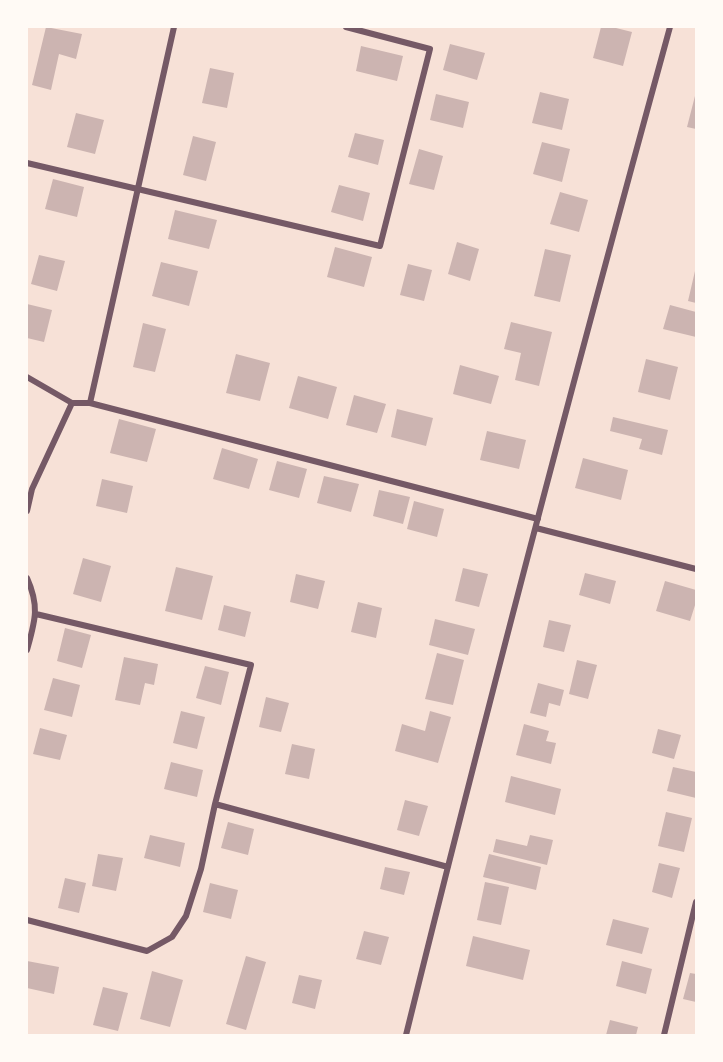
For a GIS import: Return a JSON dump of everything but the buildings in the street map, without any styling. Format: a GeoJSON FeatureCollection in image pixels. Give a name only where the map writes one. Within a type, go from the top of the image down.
{"type":"FeatureCollection","features":[{"type":"Feature","properties":{"kind":"street"},"geometry":{"type":"LineString","coordinates":[[90,403],[174,27]]}},
{"type":"Feature","properties":{"kind":"street"},"geometry":{"type":"LineString","coordinates":[[27,163],[380,246],[430,49],[346,27]]}},
{"type":"Feature","properties":{"kind":"street"},"geometry":{"type":"LineString","coordinates":[[406,1035],[597,293],[670,27]]}},
{"type":"Feature","properties":{"kind":"street"},"geometry":{"type":"LineString","coordinates":[[27,377],[72,403],[90,403],[538,519]]}},
{"type":"Feature","properties":{"kind":"street"},"geometry":{"type":"LineString","coordinates":[[27,511],[32,489],[72,403]]}},
{"type":"Feature","properties":{"kind":"street"},"geometry":{"type":"LineString","coordinates":[[536,528],[696,569]]}},
{"type":"Feature","properties":{"kind":"street"},"geometry":{"type":"LineString","coordinates":[[27,578],[35,601],[36,614],[27,650]]}},
{"type":"Feature","properties":{"kind":"street"},"geometry":{"type":"LineString","coordinates":[[27,920],[147,951],[172,937],[186,916],[201,869],[215,804],[252,665],[36,614]]}},
{"type":"Feature","properties":{"kind":"street"},"geometry":{"type":"LineString","coordinates":[[215,804],[448,867]]}},
{"type":"Feature","properties":{"kind":"street"},"geometry":{"type":"LineString","coordinates":[[664,1035],[696,902]]}}]}
